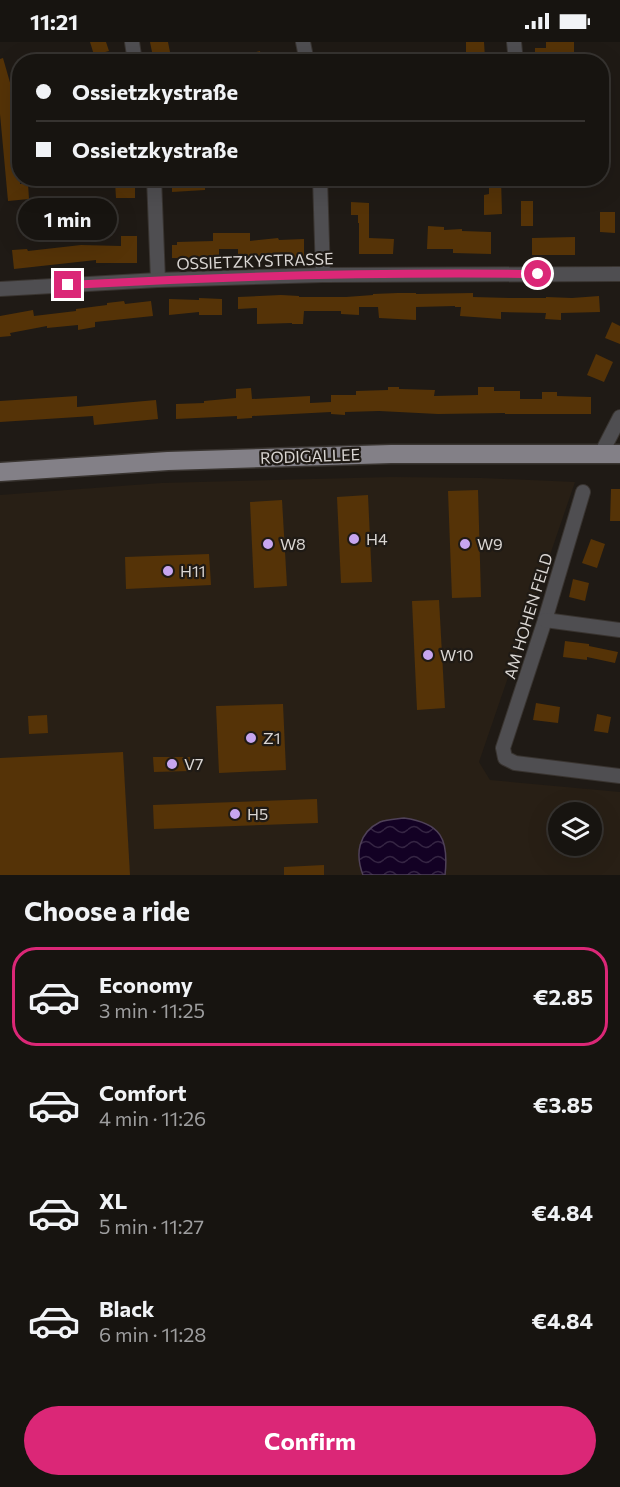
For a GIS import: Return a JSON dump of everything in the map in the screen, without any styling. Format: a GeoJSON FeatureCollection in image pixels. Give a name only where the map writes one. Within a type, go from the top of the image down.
{"type":"FeatureCollection","features":[{"type":"Feature","properties":{"kind":"main road","name":"RODIGALLEE"},"geometry":{"type":"LineString","coordinates":[[0,472],[168,461],[391,454],[620,454]]}},
{"type":"Feature","properties":{"kind":"street"},"geometry":{"type":"LineString","coordinates":[[154,186],[158,280]]}},
{"type":"Feature","properties":{"kind":"street"},"geometry":{"type":"LineString","coordinates":[[320,186],[323,274]]}},
{"type":"Feature","properties":{"kind":"street","name":"OSSIETZKYSTRASSE"},"geometry":{"type":"LineString","coordinates":[[0,289],[323,274],[620,274]]}},
{"type":"Feature","properties":{"kind":"street"},"geometry":{"type":"LineString","coordinates":[[601,454],[620,417]]}},
{"type":"Feature","properties":{"kind":"street","name":"AM HOHEN FELD"},"geometry":{"type":"LineString","coordinates":[[583,492],[545,620],[503,748],[505,758],[515,763],[620,776]]}},
{"type":"Feature","properties":{"kind":"street"},"geometry":{"type":"LineString","coordinates":[[545,620],[620,630]]}},
{"type":"Feature","properties":{"kind":"shaded area"},"geometry":{"type":"Polygon","coordinates":[[[392,477],[575,482],[479,762],[490,780],[620,792],[620,875],[0,875],[0,495],[161,483],[392,477]]]}},
{"type":"Feature","properties":{"kind":"water"},"geometry":{"type":"Polygon","coordinates":[[[404,818],[427,824],[440,835],[444,842],[445,875],[363,875],[359,852],[367,832],[380,822],[404,818]]]}},
{"type":"Feature","properties":{"kind":"building"},"geometry":{"type":"Polygon","coordinates":[[[90,42],[106,42],[109,51],[94,54],[90,42]]]}},
{"type":"Feature","properties":{"kind":"building"},"geometry":{"type":"Polygon","coordinates":[[[150,42],[168,42],[170,54],[152,54],[150,42]]]}},
{"type":"Feature","properties":{"kind":"building"},"geometry":{"type":"Polygon","coordinates":[[[466,42],[484,42],[485,54],[466,54],[466,42]]]}},
{"type":"Feature","properties":{"kind":"building"},"geometry":{"type":"Polygon","coordinates":[[[546,42],[574,42],[574,53],[535,54],[535,48],[546,48],[546,42]]]}},
{"type":"Feature","properties":{"kind":"building"},"geometry":{"type":"Polygon","coordinates":[[[3,58],[12,90],[12,186],[28,186],[29,199],[8,201],[0,114],[0,59],[3,58]]]}},
{"type":"Feature","properties":{"kind":"building"},"geometry":{"type":"Polygon","coordinates":[[[115,186],[135,186],[135,198],[116,198],[115,186]]]}},
{"type":"Feature","properties":{"kind":"building"},"geometry":{"type":"Polygon","coordinates":[[[172,186],[205,186],[205,190],[172,192],[172,186]]]}},
{"type":"Feature","properties":{"kind":"building"},"geometry":{"type":"Polygon","coordinates":[[[489,186],[501,186],[502,214],[484,215],[484,195],[489,194],[489,186]]]}},
{"type":"Feature","properties":{"kind":"building"},"geometry":{"type":"Polygon","coordinates":[[[521,201],[533,201],[533,226],[521,226],[521,201]]]}},
{"type":"Feature","properties":{"kind":"building"},"geometry":{"type":"Polygon","coordinates":[[[351,202],[369,203],[369,238],[394,239],[393,254],[359,254],[358,215],[351,215],[351,202]]]}},
{"type":"Feature","properties":{"kind":"building"},"geometry":{"type":"Polygon","coordinates":[[[600,212],[615,212],[615,233],[600,232],[600,212]]]}},
{"type":"Feature","properties":{"kind":"building"},"geometry":{"type":"Polygon","coordinates":[[[428,226],[444,227],[444,230],[491,232],[491,254],[453,253],[453,249],[427,249],[428,226]]]}},
{"type":"Feature","properties":{"kind":"building"},"geometry":{"type":"Polygon","coordinates":[[[213,233],[250,233],[250,241],[278,238],[279,240],[304,239],[304,258],[291,258],[291,256],[238,259],[238,249],[219,249],[219,259],[177,260],[177,258],[172,258],[172,245],[177,245],[177,242],[213,241],[213,233]]]}},
{"type":"Feature","properties":{"kind":"building"},"geometry":{"type":"Polygon","coordinates":[[[121,236],[137,236],[137,263],[96,263],[96,260],[14,269],[12,250],[27,249],[28,251],[81,245],[121,246],[121,236]]]}},
{"type":"Feature","properties":{"kind":"building"},"geometry":{"type":"Polygon","coordinates":[[[575,237],[575,255],[532,255],[532,238],[575,237]]]}},
{"type":"Feature","properties":{"kind":"building"},"geometry":{"type":"Polygon","coordinates":[[[473,293],[473,297],[512,298],[599,296],[600,312],[561,313],[561,320],[545,319],[546,313],[501,312],[501,319],[460,316],[461,307],[455,306],[416,307],[416,320],[379,318],[378,307],[359,307],[359,315],[341,314],[341,311],[304,311],[303,324],[257,324],[257,308],[238,309],[238,297],[281,295],[346,297],[473,293]]]}},
{"type":"Feature","properties":{"kind":"building"},"geometry":{"type":"Polygon","coordinates":[[[199,298],[222,299],[222,315],[199,315],[199,312],[169,315],[169,299],[199,300],[199,298]]]}},
{"type":"Feature","properties":{"kind":"building"},"geometry":{"type":"Polygon","coordinates":[[[124,301],[125,304],[151,301],[153,316],[95,322],[95,327],[78,330],[78,325],[47,328],[47,326],[0,337],[0,316],[33,310],[34,316],[76,311],[76,309],[124,301]]]}},
{"type":"Feature","properties":{"kind":"building"},"geometry":{"type":"Polygon","coordinates":[[[612,322],[620,326],[620,344],[605,338],[612,322]]]}},
{"type":"Feature","properties":{"kind":"building"},"geometry":{"type":"Polygon","coordinates":[[[596,354],[613,362],[604,382],[587,375],[596,354]]]}},
{"type":"Feature","properties":{"kind":"building"},"geometry":{"type":"Polygon","coordinates":[[[388,387],[435,390],[434,396],[478,395],[478,387],[494,387],[494,391],[520,391],[520,399],[542,399],[542,392],[557,392],[557,396],[591,397],[591,414],[438,414],[379,411],[345,412],[345,415],[331,414],[331,412],[252,416],[252,418],[237,419],[237,416],[176,419],[176,404],[236,398],[236,389],[251,388],[252,399],[310,396],[310,403],[331,402],[331,395],[356,395],[356,391],[388,390],[388,387]]]}},
{"type":"Feature","properties":{"kind":"building"},"geometry":{"type":"Polygon","coordinates":[[[77,396],[77,407],[156,400],[158,419],[94,425],[93,416],[0,422],[0,401],[77,396]]]}},
{"type":"Feature","properties":{"kind":"building"},"geometry":{"type":"Polygon","coordinates":[[[611,489],[620,489],[620,521],[610,521],[611,489]]]}},
{"type":"Feature","properties":{"kind":"building","name":"W9"},"geometry":{"type":"Polygon","coordinates":[[[478,490],[481,597],[452,598],[448,491],[478,490]]]}},
{"type":"Feature","properties":{"kind":"building","name":"H4"},"geometry":{"type":"Polygon","coordinates":[[[368,495],[372,582],[341,583],[337,497],[368,495]]]}},
{"type":"Feature","properties":{"kind":"building","name":"W8"},"geometry":{"type":"Polygon","coordinates":[[[282,500],[287,586],[254,588],[250,502],[282,500]]]}},
{"type":"Feature","properties":{"kind":"building"},"geometry":{"type":"Polygon","coordinates":[[[591,539],[605,544],[597,568],[582,563],[591,539]]]}},
{"type":"Feature","properties":{"kind":"building","name":"H11"},"geometry":{"type":"Polygon","coordinates":[[[209,554],[211,585],[126,589],[125,557],[209,554]]]}},
{"type":"Feature","properties":{"kind":"building"},"geometry":{"type":"Polygon","coordinates":[[[573,579],[589,583],[585,601],[569,597],[573,579]]]}},
{"type":"Feature","properties":{"kind":"building","name":"W10"},"geometry":{"type":"Polygon","coordinates":[[[439,600],[445,708],[417,710],[412,601],[439,600]]]}},
{"type":"Feature","properties":{"kind":"building"},"geometry":{"type":"Polygon","coordinates":[[[565,641],[589,644],[589,646],[618,652],[615,663],[587,657],[587,660],[563,657],[565,641]]]}},
{"type":"Feature","properties":{"kind":"building"},"geometry":{"type":"Polygon","coordinates":[[[536,703],[560,707],[558,723],[533,720],[536,703]]]}},
{"type":"Feature","properties":{"kind":"building","name":"Z1"},"geometry":{"type":"Polygon","coordinates":[[[283,704],[286,770],[219,773],[216,706],[283,704]]]}},
{"type":"Feature","properties":{"kind":"building"},"geometry":{"type":"Polygon","coordinates":[[[597,714],[611,717],[608,733],[594,731],[597,714]]]}},
{"type":"Feature","properties":{"kind":"building"},"geometry":{"type":"Polygon","coordinates":[[[47,715],[48,733],[29,734],[28,716],[47,715]]]}},
{"type":"Feature","properties":{"kind":"building"},"geometry":{"type":"Polygon","coordinates":[[[123,752],[130,875],[0,875],[0,758],[123,752]]]}},
{"type":"Feature","properties":{"kind":"building","name":"V7"},"geometry":{"type":"Polygon","coordinates":[[[153,757],[190,757],[190,771],[154,772],[153,757]]]}},
{"type":"Feature","properties":{"kind":"building","name":"H5"},"geometry":{"type":"Polygon","coordinates":[[[317,799],[318,823],[154,829],[153,805],[317,799]]]}},
{"type":"Feature","properties":{"kind":"building"},"geometry":{"type":"Polygon","coordinates":[[[324,865],[324,875],[284,875],[284,867],[324,865]]]}},
{"type":"Feature","properties":{"kind":"place","name":"H4"},"geometry":{"type":"Point","coordinates":[354,539]}},
{"type":"Feature","properties":{"kind":"place","name":"W8"},"geometry":{"type":"Point","coordinates":[268,544]}},
{"type":"Feature","properties":{"kind":"place","name":"W9"},"geometry":{"type":"Point","coordinates":[465,544]}},
{"type":"Feature","properties":{"kind":"place","name":"H11"},"geometry":{"type":"Point","coordinates":[168,571]}},
{"type":"Feature","properties":{"kind":"place","name":"W10"},"geometry":{"type":"Point","coordinates":[428,655]}},
{"type":"Feature","properties":{"kind":"place","name":"Z1"},"geometry":{"type":"Point","coordinates":[251,738]}},
{"type":"Feature","properties":{"kind":"place","name":"V7"},"geometry":{"type":"Point","coordinates":[172,764]}},
{"type":"Feature","properties":{"kind":"place","name":"H5"},"geometry":{"type":"Point","coordinates":[235,814]}},
{"type":"Feature","properties":{"kind":"route"},"geometry":{"type":"LineString","coordinates":[[68,285],[323,274],[538,274]]}}]}
